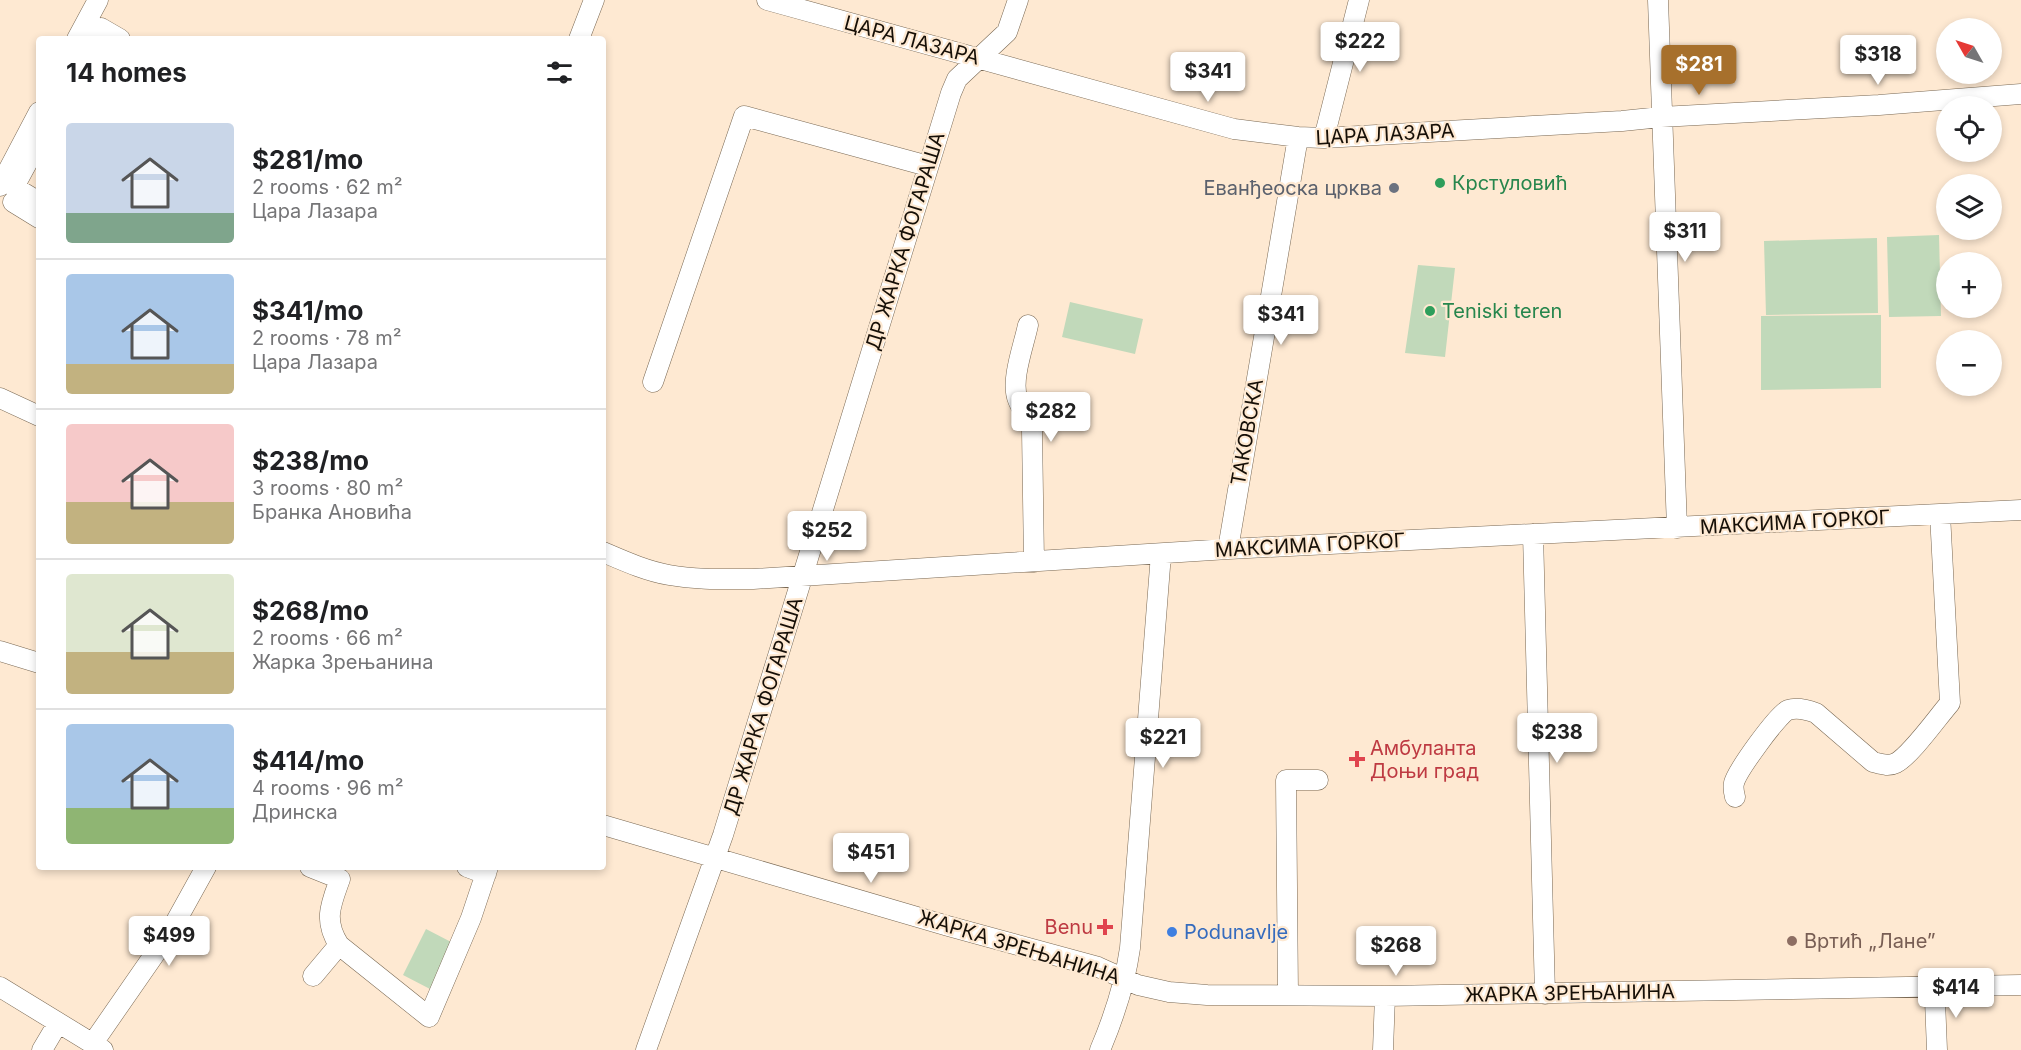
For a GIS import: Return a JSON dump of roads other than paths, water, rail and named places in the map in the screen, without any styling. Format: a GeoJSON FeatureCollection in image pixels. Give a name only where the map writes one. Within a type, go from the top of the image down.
{"type":"FeatureCollection","features":[{"type":"Feature","properties":{"kind":"street"},"geometry":{"type":"LineString","coordinates":[[79,36],[98,0]]}},
{"type":"Feature","properties":{"kind":"street"},"geometry":{"type":"LineString","coordinates":[[580,36],[594,0]]}},
{"type":"Feature","properties":{"kind":"street","name":"ЦАРА ЛАЗАРА"},"geometry":{"type":"LineString","coordinates":[[766,0],[1234,129],[1298,138],[1610,122],[2021,94]]}},
{"type":"Feature","properties":{"kind":"street","name":"ДР ЖАРКА ФОГАРАША"},"geometry":{"type":"LineString","coordinates":[[646,1050],[715,858],[951,93],[957,79],[1007,32],[1018,0]]}},
{"type":"Feature","properties":{"kind":"street"},"geometry":{"type":"LineString","coordinates":[[1324,138],[1359,0]]}},
{"type":"Feature","properties":{"kind":"street"},"geometry":{"type":"LineString","coordinates":[[1658,0],[1677,528]]}},
{"type":"Feature","properties":{"kind":"street"},"geometry":{"type":"LineString","coordinates":[[97,36],[101,28],[115,36]]}},
{"type":"Feature","properties":{"kind":"street"},"geometry":{"type":"LineString","coordinates":[[653,382],[744,116],[928,166]]}},
{"type":"Feature","properties":{"kind":"street"},"geometry":{"type":"LineString","coordinates":[[0,186],[36,118]]}},
{"type":"Feature","properties":{"kind":"street","name":"ТАКОВСКА"},"geometry":{"type":"LineString","coordinates":[[1228,549],[1298,138]]}},
{"type":"Feature","properties":{"kind":"street"},"geometry":{"type":"LineString","coordinates":[[36,147],[14,187],[36,200]]}},
{"type":"Feature","properties":{"kind":"street"},"geometry":{"type":"LineString","coordinates":[[0,194],[36,216]]}},
{"type":"Feature","properties":{"kind":"street"},"geometry":{"type":"LineString","coordinates":[[1028,325],[1015,380],[1017,399],[1030,420],[1032,430],[1034,562]]}},
{"type":"Feature","properties":{"kind":"street"},"geometry":{"type":"LineString","coordinates":[[0,398],[36,415]]}},
{"type":"Feature","properties":{"kind":"street","name":"МАКСИМА ГОРКОГ"},"geometry":{"type":"LineString","coordinates":[[606,553],[670,575],[709,579],[802,577],[1228,549],[2021,510]]}},
{"type":"Feature","properties":{"kind":"street"},"geometry":{"type":"LineString","coordinates":[[1735,797],[1733,784],[1778,717],[1789,710],[1804,709],[1816,713],[1873,762],[1885,765],[1896,763],[1907,754],[1950,704],[1940,514]]}},
{"type":"Feature","properties":{"kind":"street"},"geometry":{"type":"LineString","coordinates":[[1533,534],[1545,994]]}},
{"type":"Feature","properties":{"kind":"street"},"geometry":{"type":"LineString","coordinates":[[1100,1050],[1115,1016],[1130,948],[1161,554]]}},
{"type":"Feature","properties":{"kind":"street"},"geometry":{"type":"LineString","coordinates":[[0,651],[36,662]]}},
{"type":"Feature","properties":{"kind":"street"},"geometry":{"type":"LineString","coordinates":[[1288,995],[1286,780],[1318,780]]}},
{"type":"Feature","properties":{"kind":"street","name":"ЖАРКА ЗРЕЊАНИНА"},"geometry":{"type":"LineString","coordinates":[[606,826],[1098,967],[1151,989],[1169,992],[1385,996],[2021,985]]}},
{"type":"Feature","properties":{"kind":"street"},"geometry":{"type":"LineString","coordinates":[[0,987],[98,1047],[170,932],[204,870]]}},
{"type":"Feature","properties":{"kind":"street"},"geometry":{"type":"LineString","coordinates":[[318,870],[340,879],[329,909],[332,934],[339,945],[429,1017],[471,918],[487,870]]}},
{"type":"Feature","properties":{"kind":"street"},"geometry":{"type":"LineString","coordinates":[[313,976],[339,945]]}},
{"type":"Feature","properties":{"kind":"street"},"geometry":{"type":"LineString","coordinates":[[1937,986],[1935,1000],[1937,1050]]}},
{"type":"Feature","properties":{"kind":"street"},"geometry":{"type":"LineString","coordinates":[[1383,1050],[1385,996]]}},
{"type":"Feature","properties":{"kind":"street"},"geometry":{"type":"LineString","coordinates":[[42,1050],[58,1023]]}},
{"type":"Feature","properties":{"kind":"place","name":"Крстуловић"},"geometry":{"type":"Point","coordinates":[1440,183]}},
{"type":"Feature","properties":{"kind":"place","name":"Еванђеоска црква"},"geometry":{"type":"Point","coordinates":[1394,188]}},
{"type":"Feature","properties":{"kind":"place","name":"Teniski teren"},"geometry":{"type":"Point","coordinates":[1430,311]}},
{"type":"Feature","properties":{"kind":"place","name":"Амбуланта Доњи град"},"geometry":{"type":"Point","coordinates":[1357,759]}},
{"type":"Feature","properties":{"kind":"place","name":"Benu"},"geometry":{"type":"Point","coordinates":[1105,927]}},
{"type":"Feature","properties":{"kind":"place","name":"Podunavlje"},"geometry":{"type":"Point","coordinates":[1172,932]}},
{"type":"Feature","properties":{"kind":"place","name":"Вртић „Лане”"},"geometry":{"type":"Point","coordinates":[1792,941]}}]}
